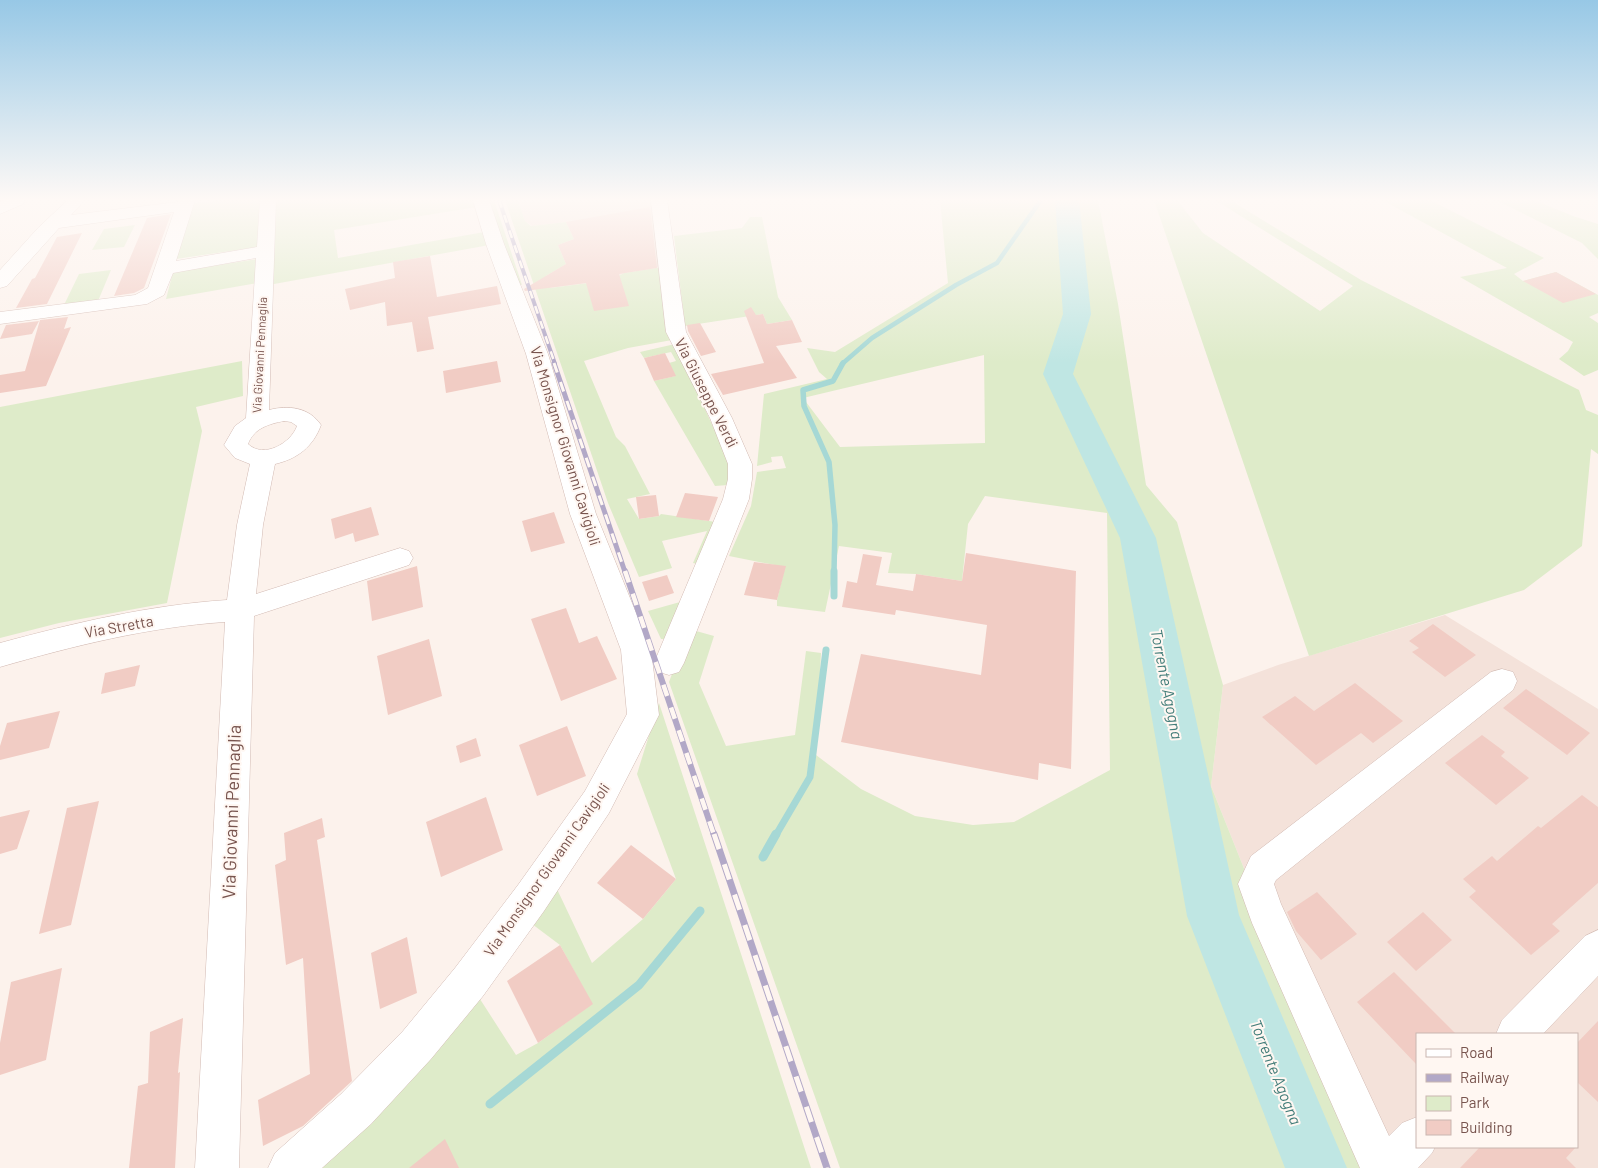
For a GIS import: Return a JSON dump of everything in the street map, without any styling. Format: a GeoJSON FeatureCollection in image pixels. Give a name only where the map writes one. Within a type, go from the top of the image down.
{"type":"FeatureCollection","features":[{"type":"Feature","properties":{"kind":"street"},"geometry":{"type":"LineString","coordinates":[[0,282],[25,255]]}},
{"type":"Feature","properties":{"kind":"street"},"geometry":{"type":"LineString","coordinates":[[0,318],[140,300],[157,291],[170,255]]}},
{"type":"Feature","properties":{"kind":"street"},"geometry":{"type":"LineString","coordinates":[[166,268],[249,255]]}},
{"type":"Feature","properties":{"kind":"street","name":"Via Giovanni Pennaglia"},"geometry":{"type":"LineString","coordinates":[[257,421],[265,255]]}},
{"type":"Feature","properties":{"kind":"street","name":"Via Monsignor Giovanni Cavigioli"},"geometry":{"type":"LineString","coordinates":[[290,1168],[356,1109],[417,1045],[469,982],[531,898],[597,802],[643,715],[636,650],[583,514],[537,354],[499,255]]}},
{"type":"Feature","properties":{"kind":"street","name":"Via Giuseppe Verdi"},"geometry":{"type":"LineString","coordinates":[[666,255],[676,332],[721,418],[740,464],[740,479],[736,499],[669,663]]}},
{"type":"Feature","properties":{"kind":"street"},"geometry":{"type":"LineString","coordinates":[[284,414],[296,415],[305,419],[309,425],[308,433],[292,449],[278,455],[250,457],[240,452],[236,445],[238,437],[245,428],[257,421],[284,414]]}},
{"type":"Feature","properties":{"kind":"street","name":"Via Giovanni Pennaglia"},"geometry":{"type":"LineString","coordinates":[[217,1168],[240,610],[250,525],[264,457]]}},
{"type":"Feature","properties":{"kind":"street","name":"Via Stretta"},"geometry":{"type":"LineString","coordinates":[[2,659],[69,636],[196,613],[240,610],[400,558]]}},
{"type":"Feature","properties":{"kind":"street"},"geometry":{"type":"LineString","coordinates":[[1382,1168],[1264,910],[1256,884],[1263,868],[1502,681]]}},
{"type":"Feature","properties":{"kind":"street"},"geometry":{"type":"LineString","coordinates":[[1517,1033],[1598,949]]}},
{"type":"Feature","properties":{"kind":"street"},"geometry":{"type":"LineString","coordinates":[[1388,1168],[1416,1139]]}},
{"type":"Feature","properties":{"kind":"shaded area"},"geometry":{"type":"Polygon","coordinates":[[[562,255],[676,255],[677,264],[624,273],[611,280],[550,288],[546,276],[566,264],[562,255]]]}},
{"type":"Feature","properties":{"kind":"shaded area"},"geometry":{"type":"Polygon","coordinates":[[[1445,615],[1598,709],[1598,1168],[1369,1168],[1329,1081],[1211,786],[1223,685],[1278,665],[1445,615]]]}},
{"type":"Feature","properties":{"kind":"green space"},"geometry":{"type":"Polygon","coordinates":[[[177,255],[206,255],[176,259],[177,255]]]}},
{"type":"Feature","properties":{"kind":"green space"},"geometry":{"type":"Polygon","coordinates":[[[264,255],[338,255],[338,258],[358,255],[437,255],[263,286],[263,282],[166,299],[173,272],[264,258],[264,255]]]}},
{"type":"Feature","properties":{"kind":"green space"},"geometry":{"type":"Polygon","coordinates":[[[507,255],[512,255],[522,285],[518,284],[507,255]]]}},
{"type":"Feature","properties":{"kind":"green space"},"geometry":{"type":"Polygon","coordinates":[[[524,255],[562,255],[566,264],[546,276],[550,288],[611,280],[624,273],[662,267],[662,296],[666,296],[672,340],[628,348],[584,361],[616,437],[625,446],[650,494],[627,499],[639,519],[659,516],[661,514],[716,522],[698,564],[693,563],[707,531],[662,541],[672,568],[639,577],[608,503],[524,255]]]}},
{"type":"Feature","properties":{"kind":"green space"},"geometry":{"type":"Polygon","coordinates":[[[676,255],[770,255],[778,297],[792,320],[767,324],[763,314],[685,326],[676,255]]]}},
{"type":"Feature","properties":{"kind":"green space"},"geometry":{"type":"Polygon","coordinates":[[[945,255],[1108,255],[1146,485],[1177,522],[1223,685],[1211,786],[1329,1081],[1369,1168],[840,1168],[669,682],[689,629],[714,636],[699,683],[726,746],[795,735],[806,651],[821,653],[816,755],[861,789],[915,816],[973,825],[1014,822],[1110,770],[1107,513],[985,496],[968,524],[962,581],[916,574],[888,573],[892,553],[839,546],[825,612],[777,606],[785,567],[729,556],[751,506],[757,472],[786,468],[782,456],[771,457],[772,462],[757,466],[764,394],[827,379],[819,372],[807,348],[835,352],[948,283],[945,255]],[[984,355],[803,398],[840,447],[985,443],[984,355]]]}},
{"type":"Feature","properties":{"kind":"green space"},"geometry":{"type":"Polygon","coordinates":[[[1173,255],[1235,255],[1320,311],[1353,286],[1302,255],[1319,255],[1361,280],[1579,390],[1586,410],[1598,415],[1598,454],[1591,449],[1582,546],[1524,590],[1309,656],[1173,255]]]}},
{"type":"Feature","properties":{"kind":"green space"},"geometry":{"type":"Polygon","coordinates":[[[1482,255],[1537,255],[1544,258],[1514,274],[1523,281],[1556,272],[1598,295],[1598,313],[1589,317],[1598,323],[1598,370],[1584,376],[1559,359],[1568,351],[1573,342],[1460,277],[1507,268],[1482,255]]]}},
{"type":"Feature","properties":{"kind":"green space"},"geometry":{"type":"Polygon","coordinates":[[[111,270],[98,301],[64,305],[79,274],[111,270]]]}},
{"type":"Feature","properties":{"kind":"green space"},"geometry":{"type":"Polygon","coordinates":[[[675,344],[727,457],[730,470],[728,485],[715,486],[654,381],[675,376],[669,363],[676,361],[671,352],[644,358],[640,352],[675,344]]]}},
{"type":"Feature","properties":{"kind":"green space"},"geometry":{"type":"Polygon","coordinates":[[[242,361],[243,396],[196,407],[202,431],[167,603],[59,623],[0,638],[0,407],[242,361]]]}},
{"type":"Feature","properties":{"kind":"green space"},"geometry":{"type":"Polygon","coordinates":[[[680,602],[667,639],[661,639],[648,611],[680,602]]]}},
{"type":"Feature","properties":{"kind":"green space"},"geometry":{"type":"Polygon","coordinates":[[[659,703],[811,1168],[290,1168],[469,982],[516,1055],[538,1043],[592,1004],[560,945],[528,921],[556,887],[592,963],[643,919],[676,879],[637,774],[659,703]]]}},
{"type":"Feature","properties":{"kind":"building"},"geometry":{"type":"Polygon","coordinates":[[[48,255],[71,255],[47,304],[16,308],[32,279],[35,278],[48,255]]]}},
{"type":"Feature","properties":{"kind":"building"},"geometry":{"type":"Polygon","coordinates":[[[132,255],[156,255],[144,288],[134,293],[114,296],[132,255]]]}},
{"type":"Feature","properties":{"kind":"building"},"geometry":{"type":"Polygon","coordinates":[[[562,255],[655,255],[657,268],[619,274],[629,306],[594,311],[586,283],[525,291],[524,289],[566,264],[562,255]]]}},
{"type":"Feature","properties":{"kind":"building"},"geometry":{"type":"Polygon","coordinates":[[[430,256],[437,297],[497,286],[501,304],[428,317],[434,349],[417,352],[412,322],[387,326],[385,302],[350,310],[345,289],[395,278],[393,262],[430,256]]]}},
{"type":"Feature","properties":{"kind":"building"},"geometry":{"type":"Polygon","coordinates":[[[1556,272],[1596,294],[1563,303],[1523,281],[1556,272]]]}},
{"type":"Feature","properties":{"kind":"building"},"geometry":{"type":"Polygon","coordinates":[[[751,307],[756,315],[763,314],[767,324],[792,320],[802,342],[776,346],[797,378],[723,395],[711,374],[764,363],[744,311],[751,307]]]}},
{"type":"Feature","properties":{"kind":"building"},"geometry":{"type":"Polygon","coordinates":[[[68,317],[64,329],[71,327],[46,386],[0,393],[0,375],[25,371],[40,320],[68,317]]]}},
{"type":"Feature","properties":{"kind":"building"},"geometry":{"type":"Polygon","coordinates":[[[39,321],[32,334],[0,339],[6,325],[39,321]]]}},
{"type":"Feature","properties":{"kind":"building"},"geometry":{"type":"Polygon","coordinates":[[[700,323],[716,352],[701,356],[688,331],[687,325],[700,323]]]}},
{"type":"Feature","properties":{"kind":"building"},"geometry":{"type":"Polygon","coordinates":[[[665,353],[676,376],[654,381],[644,358],[665,353]]]}},
{"type":"Feature","properties":{"kind":"building"},"geometry":{"type":"Polygon","coordinates":[[[497,361],[501,382],[446,393],[443,371],[497,361]]]}},
{"type":"Feature","properties":{"kind":"building"},"geometry":{"type":"Polygon","coordinates":[[[685,493],[718,497],[709,521],[676,517],[685,493]]]}},
{"type":"Feature","properties":{"kind":"building"},"geometry":{"type":"Polygon","coordinates":[[[656,495],[659,516],[639,519],[636,497],[656,495]]]}},
{"type":"Feature","properties":{"kind":"building"},"geometry":{"type":"Polygon","coordinates":[[[371,507],[379,535],[355,542],[353,533],[335,539],[331,519],[371,507]]]}},
{"type":"Feature","properties":{"kind":"building"},"geometry":{"type":"Polygon","coordinates":[[[554,512],[565,543],[531,552],[522,521],[554,512]]]}},
{"type":"Feature","properties":{"kind":"building"},"geometry":{"type":"Polygon","coordinates":[[[966,553],[1076,571],[1071,769],[1039,763],[1038,780],[841,742],[861,654],[981,675],[987,625],[896,610],[895,615],[842,607],[847,581],[857,583],[863,554],[882,557],[876,585],[913,591],[916,574],[962,581],[966,553]]]}},
{"type":"Feature","properties":{"kind":"building"},"geometry":{"type":"Polygon","coordinates":[[[754,562],[786,566],[777,600],[744,595],[754,562]]]}},
{"type":"Feature","properties":{"kind":"building"},"geometry":{"type":"Polygon","coordinates":[[[417,566],[423,607],[372,621],[367,581],[417,566]]]}},
{"type":"Feature","properties":{"kind":"building"},"geometry":{"type":"Polygon","coordinates":[[[667,575],[674,593],[649,601],[642,582],[667,575]]]}},
{"type":"Feature","properties":{"kind":"building"},"geometry":{"type":"Polygon","coordinates":[[[566,608],[579,643],[597,636],[617,679],[561,701],[531,619],[566,608]]]}},
{"type":"Feature","properties":{"kind":"building"},"geometry":{"type":"Polygon","coordinates":[[[1433,624],[1476,655],[1445,677],[1412,652],[1419,648],[1409,641],[1433,624]]]}},
{"type":"Feature","properties":{"kind":"building"},"geometry":{"type":"Polygon","coordinates":[[[429,639],[442,696],[388,715],[377,656],[429,639]]]}},
{"type":"Feature","properties":{"kind":"building"},"geometry":{"type":"Polygon","coordinates":[[[140,665],[135,686],[101,694],[105,673],[140,665]]]}},
{"type":"Feature","properties":{"kind":"building"},"geometry":{"type":"Polygon","coordinates":[[[1355,683],[1403,721],[1373,743],[1361,733],[1316,765],[1262,717],[1295,696],[1314,711],[1355,683]]]}},
{"type":"Feature","properties":{"kind":"building"},"geometry":{"type":"Polygon","coordinates":[[[1526,689],[1590,733],[1567,755],[1503,708],[1526,689]]]}},
{"type":"Feature","properties":{"kind":"building"},"geometry":{"type":"Polygon","coordinates":[[[60,711],[49,748],[0,760],[0,746],[7,723],[60,711]]]}},
{"type":"Feature","properties":{"kind":"building"},"geometry":{"type":"Polygon","coordinates":[[[567,726],[586,776],[537,796],[519,745],[567,726]]]}},
{"type":"Feature","properties":{"kind":"building"},"geometry":{"type":"Polygon","coordinates":[[[1482,735],[1505,752],[1501,756],[1529,778],[1496,805],[1445,763],[1482,735]]]}},
{"type":"Feature","properties":{"kind":"building"},"geometry":{"type":"Polygon","coordinates":[[[476,738],[481,756],[460,763],[456,746],[476,738]]]}},
{"type":"Feature","properties":{"kind":"building"},"geometry":{"type":"Polygon","coordinates":[[[1582,795],[1598,807],[1598,883],[1552,924],[1560,931],[1531,955],[1469,897],[1476,891],[1463,879],[1492,856],[1497,861],[1538,826],[1541,828],[1582,795]]]}},
{"type":"Feature","properties":{"kind":"building"},"geometry":{"type":"Polygon","coordinates":[[[486,797],[503,850],[441,877],[426,822],[486,797]]]}},
{"type":"Feature","properties":{"kind":"building"},"geometry":{"type":"Polygon","coordinates":[[[99,801],[71,925],[39,934],[67,808],[99,801]]]}},
{"type":"Feature","properties":{"kind":"building"},"geometry":{"type":"Polygon","coordinates":[[[30,810],[17,849],[0,854],[0,817],[30,810]]]}},
{"type":"Feature","properties":{"kind":"building"},"geometry":{"type":"Polygon","coordinates":[[[322,818],[325,837],[317,840],[352,1081],[303,1126],[263,1146],[258,1100],[310,1074],[303,958],[286,965],[275,865],[286,860],[284,833],[322,818]]]}},
{"type":"Feature","properties":{"kind":"building"},"geometry":{"type":"Polygon","coordinates":[[[631,845],[676,879],[643,919],[597,883],[631,845]]]}},
{"type":"Feature","properties":{"kind":"building"},"geometry":{"type":"Polygon","coordinates":[[[1317,892],[1357,934],[1321,960],[1296,931],[1287,912],[1317,892]]]}},
{"type":"Feature","properties":{"kind":"building"},"geometry":{"type":"Polygon","coordinates":[[[1423,912],[1452,940],[1416,971],[1387,942],[1423,912]]]}},
{"type":"Feature","properties":{"kind":"building"},"geometry":{"type":"Polygon","coordinates":[[[407,937],[417,993],[380,1009],[371,953],[407,937]]]}},
{"type":"Feature","properties":{"kind":"building"},"geometry":{"type":"Polygon","coordinates":[[[560,945],[593,1004],[538,1043],[507,981],[560,945]]]}},
{"type":"Feature","properties":{"kind":"building"},"geometry":{"type":"Polygon","coordinates":[[[62,968],[46,1060],[0,1075],[0,1043],[11,982],[62,968]]]}},
{"type":"Feature","properties":{"kind":"building"},"geometry":{"type":"Polygon","coordinates":[[[1394,972],[1455,1033],[1416,1033],[1416,1064],[1357,1002],[1394,972]]]}},
{"type":"Feature","properties":{"kind":"building"},"geometry":{"type":"Polygon","coordinates":[[[183,1018],[178,1073],[180,1072],[175,1168],[129,1168],[138,1086],[148,1083],[150,1032],[183,1018]]]}},
{"type":"Feature","properties":{"kind":"building"},"geometry":{"type":"Polygon","coordinates":[[[1598,1021],[1598,1102],[1578,1083],[1578,1042],[1598,1021]]]}},
{"type":"Feature","properties":{"kind":"building"},"geometry":{"type":"Polygon","coordinates":[[[445,1139],[459,1168],[409,1168],[445,1139]]]}},
{"type":"Feature","properties":{"kind":"building"},"geometry":{"type":"Polygon","coordinates":[[[1479,1148],[1575,1148],[1566,1158],[1576,1168],[1460,1168],[1479,1148]]]}},
{"type":"Feature","properties":{"kind":"waterway"},"geometry":{"type":"LineString","coordinates":[[843,363],[872,338],[956,285],[997,263],[1003,255]]}},
{"type":"Feature","properties":{"kind":"waterway","name":"Torrente Agogna"},"geometry":{"type":"LineString","coordinates":[[1072,255],[1077,314],[1058,374],[1138,538],[1213,916],[1316,1168]]}},
{"type":"Feature","properties":{"kind":"waterway"},"geometry":{"type":"LineString","coordinates":[[834,572],[835,525],[829,462],[804,406],[803,390],[833,381],[843,363]]}},
{"type":"Feature","properties":{"kind":"waterway"},"geometry":{"type":"LineString","coordinates":[[834,572],[834,596]]}},
{"type":"Feature","properties":{"kind":"waterway"},"geometry":{"type":"LineString","coordinates":[[776,835],[810,777],[826,650]]}},
{"type":"Feature","properties":{"kind":"waterway"},"geometry":{"type":"LineString","coordinates":[[763,857],[776,834]]}},
{"type":"Feature","properties":{"kind":"waterway"},"geometry":{"type":"LineString","coordinates":[[490,1104],[639,985],[700,911]]}},
{"type":"Feature","properties":{"kind":"railway"},"geometry":{"type":"LineString","coordinates":[[518,255],[555,364]]}},
{"type":"Feature","properties":{"kind":"railway"},"geometry":{"type":"LineString","coordinates":[[554,363],[625,572]]}},
{"type":"Feature","properties":{"kind":"railway"},"geometry":{"type":"LineString","coordinates":[[625,571],[714,835]]}},
{"type":"Feature","properties":{"kind":"railway"},"geometry":{"type":"LineString","coordinates":[[714,834],[827,1168]]}}]}
